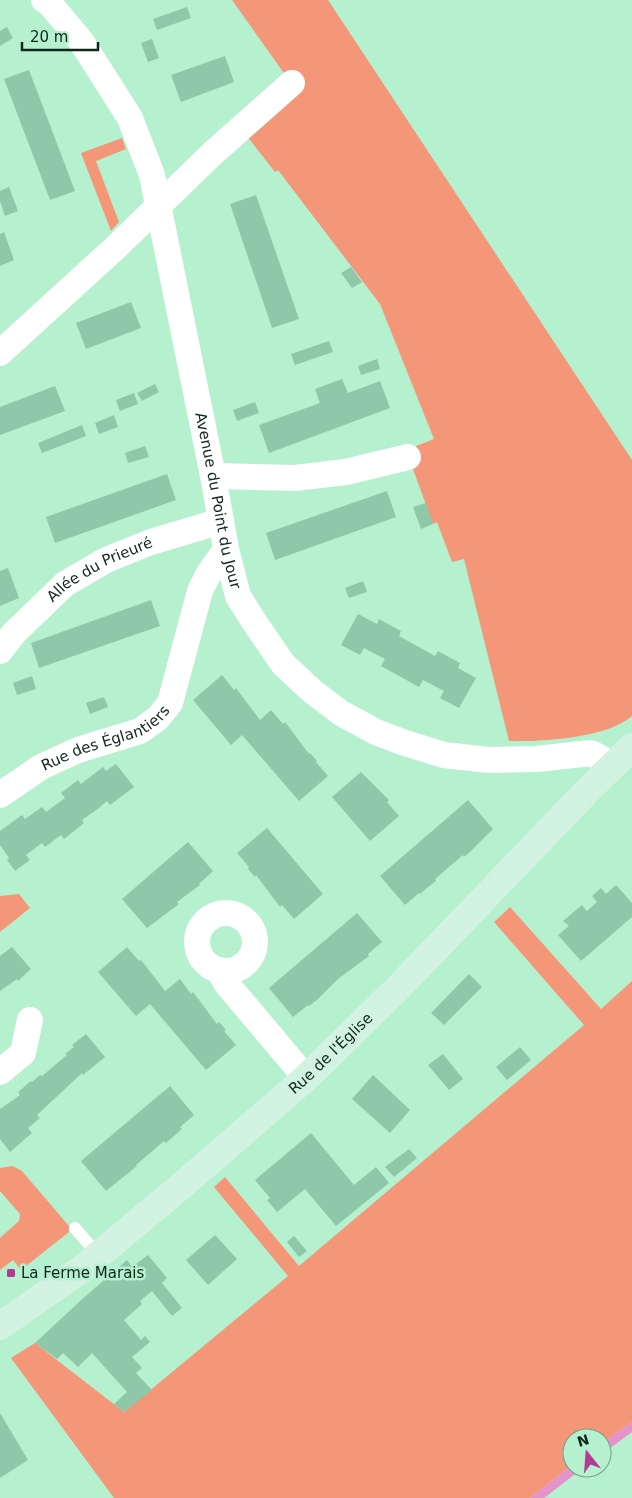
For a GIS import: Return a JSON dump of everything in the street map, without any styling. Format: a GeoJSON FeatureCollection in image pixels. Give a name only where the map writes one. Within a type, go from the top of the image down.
{"type":"FeatureCollection","features":[{"type":"Feature","properties":{"kind":"street","name":"Avenue du Point du Jour"},"geometry":{"type":"LineString","coordinates":[[49,1],[80,41],[130,118],[152,175],[226,549],[238,596],[283,664],[312,691],[342,713],[405,744],[444,755],[489,760],[537,760],[591,753],[622,756]]}},
{"type":"Feature","properties":{"kind":"street"},"geometry":{"type":"LineString","coordinates":[[0,353],[114,249],[213,153],[292,84]]}},
{"type":"Feature","properties":{"kind":"street"},"geometry":{"type":"LineString","coordinates":[[213,476],[295,478],[346,472],[408,458]]}},
{"type":"Feature","properties":{"kind":"street","name":"Allée du Prieuré"},"geometry":{"type":"LineString","coordinates":[[0,651],[14,633],[65,584],[106,560],[151,542],[221,521]]}},
{"type":"Feature","properties":{"kind":"street","name":"Rue des Églantiers"},"geometry":{"type":"LineString","coordinates":[[0,795],[41,767],[78,750],[140,731],[158,718],[170,703],[200,591],[208,574],[226,549]]}},
{"type":"Feature","properties":{"kind":"street","name":"Rue de l'Église"},"geometry":{"type":"LineString","coordinates":[[0,1326],[98,1255],[306,1078],[400,986],[622,756]]}},
{"type":"Feature","properties":{"kind":"street"},"geometry":{"type":"LineString","coordinates":[[219,970],[226,983],[306,1078]]}},
{"type":"Feature","properties":{"kind":"street"},"geometry":{"type":"LineString","coordinates":[[0,1072],[23,1053],[30,1020]]}},
{"type":"Feature","properties":{"kind":"lane"},"geometry":{"type":"LineString","coordinates":[[75,1228],[98,1255]]}},
{"type":"Feature","properties":{"kind":"shaded area"},"geometry":{"type":"Polygon","coordinates":[[[232,0],[328,0],[632,460],[632,716],[621,723],[591,734],[573,737],[538,741],[509,741],[464,559],[452,562],[437,522],[433,524],[406,450],[434,439],[380,304],[278,170],[275,172],[246,135],[296,90],[232,0]]]}},
{"type":"Feature","properties":{"kind":"shaded area"},"geometry":{"type":"Polygon","coordinates":[[[122,138],[126,149],[96,161],[119,222],[111,231],[81,153],[122,138]]]}},
{"type":"Feature","properties":{"kind":"shaded area"},"geometry":{"type":"Polygon","coordinates":[[[19,894],[30,908],[0,932],[0,896],[19,894]]]}},
{"type":"Feature","properties":{"kind":"shaded area"},"geometry":{"type":"Polygon","coordinates":[[[510,907],[601,1009],[632,981],[632,1422],[612,1436],[612,1428],[562,1428],[562,1473],[530,1498],[114,1498],[11,1358],[35,1343],[124,1412],[288,1276],[214,1187],[225,1177],[299,1266],[584,1025],[494,922],[510,907]]]}},
{"type":"Feature","properties":{"kind":"shaded area"},"geometry":{"type":"Polygon","coordinates":[[[13,1166],[22,1171],[69,1226],[69,1232],[21,1270],[13,1260],[0,1270],[0,1238],[19,1221],[20,1214],[0,1191],[0,1168],[13,1166]]]}},
{"type":"Feature","properties":{"kind":"shaded area"},"geometry":{"type":"Polygon","coordinates":[[[632,1422],[632,1432],[612,1447],[612,1436],[632,1422]]]}},
{"type":"Feature","properties":{"kind":"shaded area"},"geometry":{"type":"Polygon","coordinates":[[[562,1473],[562,1478],[570,1478],[544,1498],[530,1498],[562,1473]]]}},
{"type":"Feature","properties":{"kind":"building"},"geometry":{"type":"Polygon","coordinates":[[[187,7],[191,18],[157,30],[153,19],[187,7]]]}},
{"type":"Feature","properties":{"kind":"building"},"geometry":{"type":"Polygon","coordinates":[[[7,27],[13,38],[0,46],[0,31],[7,27]]]}},
{"type":"Feature","properties":{"kind":"building"},"geometry":{"type":"Polygon","coordinates":[[[152,39],[159,58],[148,62],[141,43],[152,39]]]}},
{"type":"Feature","properties":{"kind":"building"},"geometry":{"type":"Polygon","coordinates":[[[225,56],[234,82],[181,102],[171,75],[225,56]]]}},
{"type":"Feature","properties":{"kind":"building"},"geometry":{"type":"Polygon","coordinates":[[[29,70],[75,191],[50,200],[4,79],[29,70]]]}},
{"type":"Feature","properties":{"kind":"building"},"geometry":{"type":"Polygon","coordinates":[[[9,187],[18,211],[5,216],[0,201],[0,191],[9,187]]]}},
{"type":"Feature","properties":{"kind":"building"},"geometry":{"type":"Polygon","coordinates":[[[256,195],[299,319],[272,328],[230,204],[256,195]]]}},
{"type":"Feature","properties":{"kind":"building"},"geometry":{"type":"Polygon","coordinates":[[[4,232],[14,260],[0,266],[0,234],[4,232]]]}},
{"type":"Feature","properties":{"kind":"building"},"geometry":{"type":"Polygon","coordinates":[[[351,267],[362,282],[352,288],[341,273],[351,267]]]}},
{"type":"Feature","properties":{"kind":"building"},"geometry":{"type":"Polygon","coordinates":[[[131,302],[141,328],[86,349],[76,323],[131,302]]]}},
{"type":"Feature","properties":{"kind":"building"},"geometry":{"type":"Polygon","coordinates":[[[329,341],[333,352],[295,365],[291,354],[329,341]]]}},
{"type":"Feature","properties":{"kind":"building"},"geometry":{"type":"Polygon","coordinates":[[[377,359],[380,369],[361,375],[358,366],[377,359]]]}},
{"type":"Feature","properties":{"kind":"building"},"geometry":{"type":"Polygon","coordinates":[[[342,379],[348,393],[380,381],[390,408],[269,453],[259,425],[320,403],[315,389],[342,379]]]}},
{"type":"Feature","properties":{"kind":"building"},"geometry":{"type":"Polygon","coordinates":[[[155,384],[159,392],[142,401],[137,393],[155,384]]]}},
{"type":"Feature","properties":{"kind":"building"},"geometry":{"type":"Polygon","coordinates":[[[55,386],[65,411],[0,435],[0,407],[55,386]]]}},
{"type":"Feature","properties":{"kind":"building"},"geometry":{"type":"Polygon","coordinates":[[[134,393],[138,404],[120,411],[116,400],[134,393]]]}},
{"type":"Feature","properties":{"kind":"building"},"geometry":{"type":"Polygon","coordinates":[[[255,402],[259,413],[237,421],[233,410],[255,402]]]}},
{"type":"Feature","properties":{"kind":"building"},"geometry":{"type":"Polygon","coordinates":[[[114,415],[118,427],[99,434],[95,423],[114,415]]]}},
{"type":"Feature","properties":{"kind":"building"},"geometry":{"type":"Polygon","coordinates":[[[82,425],[86,436],[42,453],[38,443],[82,425]]]}},
{"type":"Feature","properties":{"kind":"building"},"geometry":{"type":"Polygon","coordinates":[[[145,446],[149,457],[128,463],[125,453],[145,446]]]}},
{"type":"Feature","properties":{"kind":"building"},"geometry":{"type":"Polygon","coordinates":[[[167,474],[176,500],[55,543],[46,517],[167,474]]]}},
{"type":"Feature","properties":{"kind":"building"},"geometry":{"type":"Polygon","coordinates":[[[387,491],[396,517],[275,560],[266,533],[387,491]]]}},
{"type":"Feature","properties":{"kind":"building"},"geometry":{"type":"Polygon","coordinates":[[[426,503],[433,524],[421,529],[413,507],[426,503]]]}},
{"type":"Feature","properties":{"kind":"building"},"geometry":{"type":"Polygon","coordinates":[[[8,568],[19,598],[0,606],[0,571],[8,568]]]}},
{"type":"Feature","properties":{"kind":"building"},"geometry":{"type":"Polygon","coordinates":[[[363,581],[367,592],[349,598],[345,588],[363,581]]]}},
{"type":"Feature","properties":{"kind":"building"},"geometry":{"type":"Polygon","coordinates":[[[151,600],[160,626],[39,668],[31,643],[151,600]]]}},
{"type":"Feature","properties":{"kind":"building"},"geometry":{"type":"Polygon","coordinates":[[[358,614],[377,624],[379,619],[401,631],[399,636],[435,656],[438,651],[460,663],[458,668],[476,678],[459,708],[440,698],[444,691],[423,680],[419,687],[381,666],[385,659],[364,648],[360,655],[341,645],[358,614]]]}},
{"type":"Feature","properties":{"kind":"building"},"geometry":{"type":"Polygon","coordinates":[[[222,675],[234,690],[236,688],[260,720],[271,710],[283,724],[285,722],[328,776],[299,801],[242,735],[231,745],[193,700],[222,675]]]}},
{"type":"Feature","properties":{"kind":"building"},"geometry":{"type":"Polygon","coordinates":[[[32,676],[36,689],[17,695],[13,683],[32,676]]]}},
{"type":"Feature","properties":{"kind":"building"},"geometry":{"type":"Polygon","coordinates":[[[104,697],[108,707],[90,714],[86,703],[104,697]]]}},
{"type":"Feature","properties":{"kind":"building"},"geometry":{"type":"Polygon","coordinates":[[[116,764],[134,787],[110,805],[107,801],[82,820],[84,823],[64,839],[61,835],[45,847],[42,843],[26,855],[30,860],[15,871],[0,845],[0,831],[22,815],[25,819],[42,807],[46,812],[65,798],[61,793],[78,780],[81,784],[103,767],[106,771],[116,764]]]}},
{"type":"Feature","properties":{"kind":"building"},"geometry":{"type":"Polygon","coordinates":[[[361,772],[389,800],[387,802],[399,816],[370,841],[332,797],[361,772]]]}},
{"type":"Feature","properties":{"kind":"building"},"geometry":{"type":"Polygon","coordinates":[[[468,800],[493,829],[464,857],[463,855],[435,879],[436,881],[405,905],[380,876],[468,800]]]}},
{"type":"Feature","properties":{"kind":"building"},"geometry":{"type":"Polygon","coordinates":[[[267,828],[323,894],[294,919],[282,905],[280,907],[237,853],[267,828]]]}},
{"type":"Feature","properties":{"kind":"building"},"geometry":{"type":"Polygon","coordinates":[[[188,842],[213,871],[200,885],[177,902],[179,904],[147,928],[122,899],[188,842]]]}},
{"type":"Feature","properties":{"kind":"building"},"geometry":{"type":"Polygon","coordinates":[[[616,885],[632,903],[632,917],[581,961],[558,935],[569,926],[563,921],[582,905],[587,911],[597,902],[592,896],[601,888],[606,894],[616,885]]]}},
{"type":"Feature","properties":{"kind":"building"},"geometry":{"type":"Polygon","coordinates":[[[357,913],[382,942],[368,954],[369,956],[338,979],[317,1000],[293,1017],[269,988],[357,913]]]}},
{"type":"Feature","properties":{"kind":"building"},"geometry":{"type":"Polygon","coordinates":[[[12,947],[31,969],[18,981],[17,979],[0,991],[0,956],[12,947]]]}},
{"type":"Feature","properties":{"kind":"building"},"geometry":{"type":"Polygon","coordinates":[[[127,947],[139,961],[141,960],[165,991],[180,979],[191,994],[193,992],[217,1024],[219,1022],[226,1030],[224,1031],[236,1045],[206,1070],[150,1004],[136,1016],[98,972],[127,947]]]}},
{"type":"Feature","properties":{"kind":"building"},"geometry":{"type":"Polygon","coordinates":[[[469,974],[482,987],[444,1025],[431,1013],[469,974]]]}},
{"type":"Feature","properties":{"kind":"building"},"geometry":{"type":"Polygon","coordinates":[[[86,1034],[105,1057],[83,1075],[82,1073],[37,1115],[40,1118],[28,1128],[32,1133],[10,1152],[0,1139],[0,1109],[20,1095],[18,1092],[31,1081],[40,1075],[42,1076],[67,1055],[65,1054],[74,1047],[72,1045],[86,1034]]]}},
{"type":"Feature","properties":{"kind":"building"},"geometry":{"type":"Polygon","coordinates":[[[520,1047],[531,1060],[507,1080],[496,1067],[520,1047]]]}},
{"type":"Feature","properties":{"kind":"building"},"geometry":{"type":"Polygon","coordinates":[[[443,1054],[463,1079],[449,1090],[428,1065],[443,1054]]]}},
{"type":"Feature","properties":{"kind":"building"},"geometry":{"type":"Polygon","coordinates":[[[373,1075],[410,1110],[390,1133],[352,1099],[373,1075]]]}},
{"type":"Feature","properties":{"kind":"building"},"geometry":{"type":"Polygon","coordinates":[[[170,1086],[194,1115],[166,1143],[164,1141],[106,1191],[81,1161],[170,1086]]]}},
{"type":"Feature","properties":{"kind":"building"},"geometry":{"type":"Polygon","coordinates":[[[311,1133],[354,1185],[376,1167],[389,1183],[336,1226],[305,1189],[277,1212],[267,1200],[270,1198],[255,1180],[311,1133]]]}},
{"type":"Feature","properties":{"kind":"building"},"geometry":{"type":"Polygon","coordinates":[[[409,1149],[417,1158],[394,1177],[385,1167],[409,1149]]]}},
{"type":"Feature","properties":{"kind":"building"},"geometry":{"type":"Polygon","coordinates":[[[215,1235],[237,1259],[208,1285],[186,1260],[215,1235]]]}},
{"type":"Feature","properties":{"kind":"building"},"geometry":{"type":"Polygon","coordinates":[[[294,1236],[307,1251],[299,1257],[287,1242],[294,1236]]]}},
{"type":"Feature","properties":{"kind":"building"},"geometry":{"type":"Polygon","coordinates":[[[148,1255],[167,1278],[162,1283],[182,1308],[172,1316],[152,1291],[140,1301],[142,1304],[124,1320],[141,1340],[145,1336],[150,1342],[132,1357],[142,1368],[136,1373],[152,1390],[124,1412],[114,1404],[127,1392],[92,1353],[78,1367],[63,1353],[57,1359],[35,1343],[127,1260],[132,1267],[148,1255]]]}},
{"type":"Feature","properties":{"kind":"building"},"geometry":{"type":"Polygon","coordinates":[[[0,1413],[28,1460],[0,1478],[0,1413]]]}},
{"type":"Feature","properties":{"kind":"place","name":"La Ferme Marais"},"geometry":{"type":"Point","coordinates":[11,1273]}}]}
